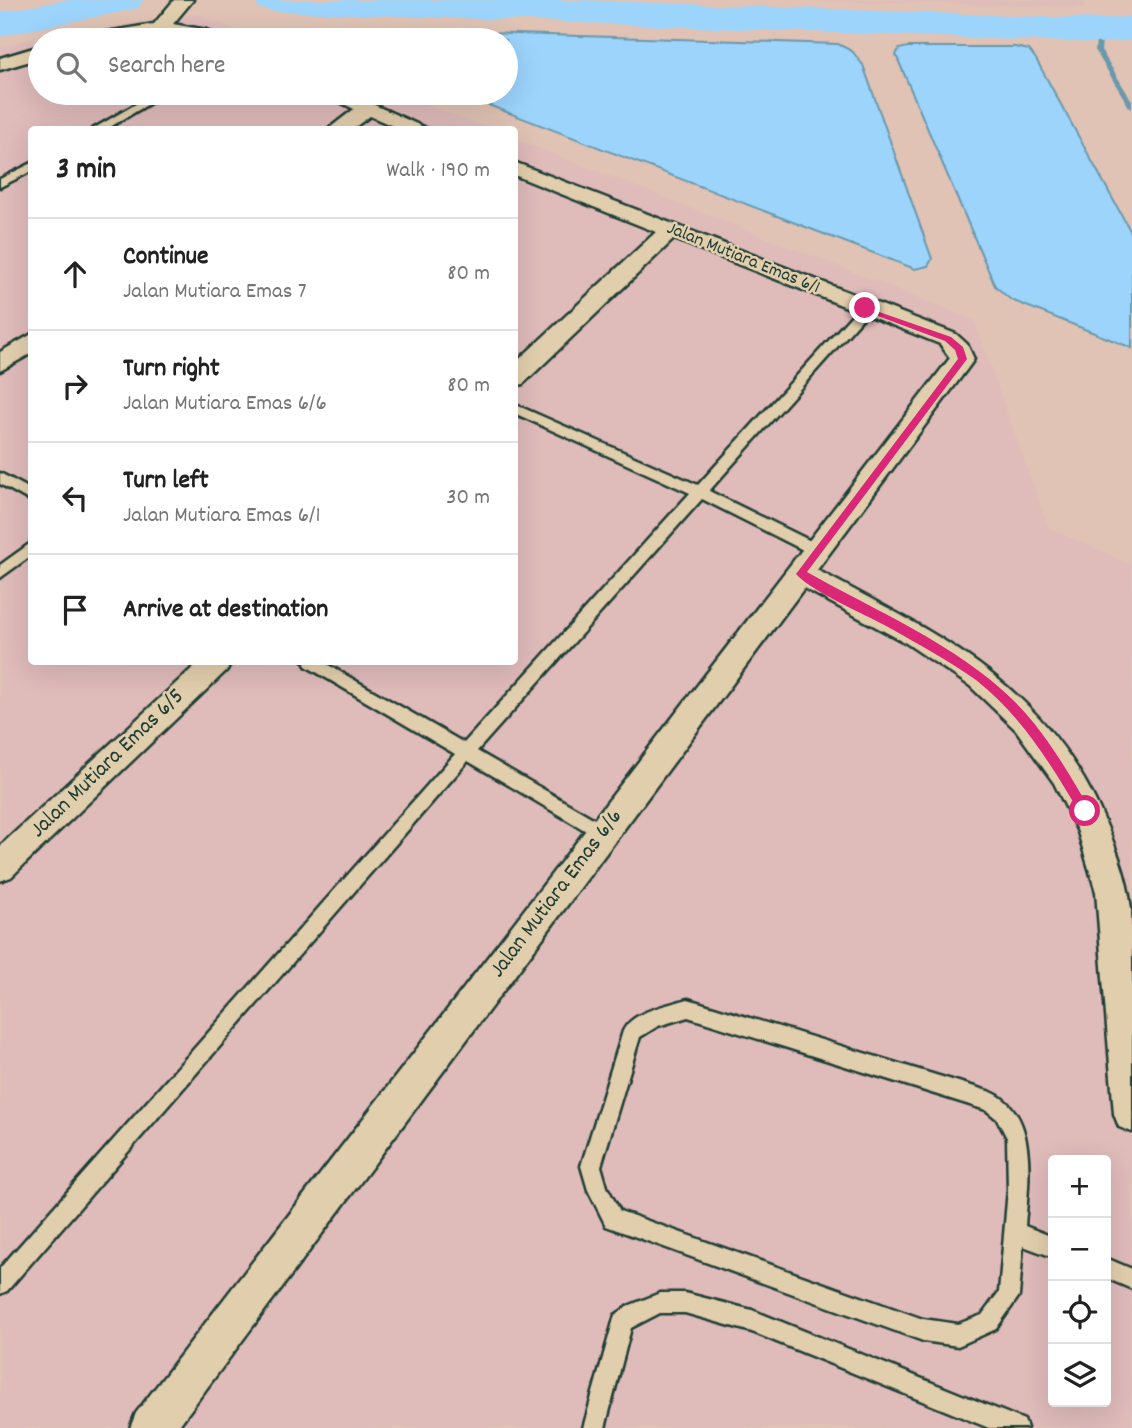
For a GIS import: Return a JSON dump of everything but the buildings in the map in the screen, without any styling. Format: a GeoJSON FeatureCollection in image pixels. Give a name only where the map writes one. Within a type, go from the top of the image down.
{"type":"FeatureCollection","features":[{"type":"Feature","properties":{"kind":"street"},"geometry":{"type":"LineString","coordinates":[[165,22],[184,0]]}},
{"type":"Feature","properties":{"kind":"street"},"geometry":{"type":"LineString","coordinates":[[140,28],[165,22],[182,28]]}},
{"type":"Feature","properties":{"kind":"street"},"geometry":{"type":"LineString","coordinates":[[0,64],[28,56]]}},
{"type":"Feature","properties":{"kind":"street"},"geometry":{"type":"LineString","coordinates":[[361,105],[411,126]]}},
{"type":"Feature","properties":{"kind":"street"},"geometry":{"type":"LineString","coordinates":[[343,126],[368,108]]}},
{"type":"Feature","properties":{"kind":"street","name":"Jalan Mutiara Emas 6/1"},"geometry":{"type":"LineString","coordinates":[[518,169],[948,339],[959,349],[962,359]]}},
{"type":"Feature","properties":{"kind":"street"},"geometry":{"type":"LineString","coordinates":[[518,375],[671,230]]}},
{"type":"Feature","properties":{"kind":"street"},"geometry":{"type":"LineString","coordinates":[[0,363],[28,344]]}},
{"type":"Feature","properties":{"kind":"street","name":"Jalan Mutiara Emas 6/6"},"geometry":{"type":"LineString","coordinates":[[151,1428],[962,359]]}},
{"type":"Feature","properties":{"kind":"street"},"geometry":{"type":"LineString","coordinates":[[809,562],[981,678],[1010,704],[1060,769],[1085,811],[1101,851],[1113,894],[1132,1114]]}},
{"type":"Feature","properties":{"kind":"street","name":"Jalan Mutiara Emas 6/5"},"geometry":{"type":"LineString","coordinates":[[0,867],[214,665]]}},
{"type":"Feature","properties":{"kind":"lane"},"geometry":{"type":"LineString","coordinates":[[103,126],[141,105]]}},
{"type":"Feature","properties":{"kind":"lane"},"geometry":{"type":"LineString","coordinates":[[0,184],[28,168]]}},
{"type":"Feature","properties":{"kind":"lane"},"geometry":{"type":"LineString","coordinates":[[18,173],[28,177]]}},
{"type":"Feature","properties":{"kind":"lane"},"geometry":{"type":"LineString","coordinates":[[0,1284],[466,752],[865,308]]}},
{"type":"Feature","properties":{"kind":"lane"},"geometry":{"type":"LineString","coordinates":[[518,410],[700,492],[809,562]]}},
{"type":"Feature","properties":{"kind":"lane"},"geometry":{"type":"LineString","coordinates":[[0,478],[28,495]]}},
{"type":"Feature","properties":{"kind":"lane"},"geometry":{"type":"LineString","coordinates":[[0,573],[28,551]]}},
{"type":"Feature","properties":{"kind":"lane"},"geometry":{"type":"LineString","coordinates":[[316,665],[604,833]]}},
{"type":"Feature","properties":{"kind":"lane"},"geometry":{"type":"LineString","coordinates":[[688,1007],[992,1102],[1004,1112],[1017,1137],[1015,1233],[1009,1296],[989,1322],[958,1335],[923,1330],[613,1219],[598,1190],[591,1166],[632,1031],[654,1018],[688,1007]]}},
{"type":"Feature","properties":{"kind":"lane"},"geometry":{"type":"LineString","coordinates":[[1015,1233],[1048,1245]]}},
{"type":"Feature","properties":{"kind":"lane"},"geometry":{"type":"LineString","coordinates":[[1111,1270],[1132,1279]]}},
{"type":"Feature","properties":{"kind":"lane"},"geometry":{"type":"LineString","coordinates":[[594,1428],[622,1322],[635,1313],[660,1303],[685,1303],[752,1321],[1016,1428]]}},
{"type":"Feature","properties":{"kind":"shaded area"},"geometry":{"type":"Polygon","coordinates":[[[814,0],[1077,0],[1087,7],[814,0]]]}},
{"type":"Feature","properties":{"kind":"shaded area"},"geometry":{"type":"Polygon","coordinates":[[[195,14],[231,28],[105,28],[195,14]]]}},
{"type":"Feature","properties":{"kind":"shaded area"},"geometry":{"type":"Polygon","coordinates":[[[28,40],[28,105],[427,105],[482,126],[28,126],[28,665],[518,665],[518,140],[974,320],[1048,528],[1132,565],[1132,1428],[0,1428],[0,48],[28,40]]]}},
{"type":"Feature","properties":{"kind":"water"},"geometry":{"type":"Polygon","coordinates":[[[518,34],[838,44],[852,51],[863,65],[932,259],[928,266],[915,269],[488,105],[518,105],[518,34]]]}},
{"type":"Feature","properties":{"kind":"water"},"geometry":{"type":"Polygon","coordinates":[[[1015,47],[1029,50],[1036,59],[1132,234],[1132,348],[1011,300],[995,286],[896,55],[899,49],[1015,47]]]}},
{"type":"Feature","properties":{"kind":"waterway"},"geometry":{"type":"LineString","coordinates":[[0,24],[125,0]]}},
{"type":"Feature","properties":{"kind":"waterway"},"geometry":{"type":"LineString","coordinates":[[272,0],[1100,31],[1132,28]]}},
{"type":"Feature","properties":{"kind":"waterway"},"geometry":{"type":"LineString","coordinates":[[1100,31],[1098,50],[1132,107]]}},
{"type":"Feature","properties":{"kind":"route"},"geometry":{"type":"LineString","coordinates":[[865,308],[948,339],[959,349],[962,359],[801,574],[952,658],[981,678],[1010,704],[1033,732],[1060,769],[1085,811]]}}]}
